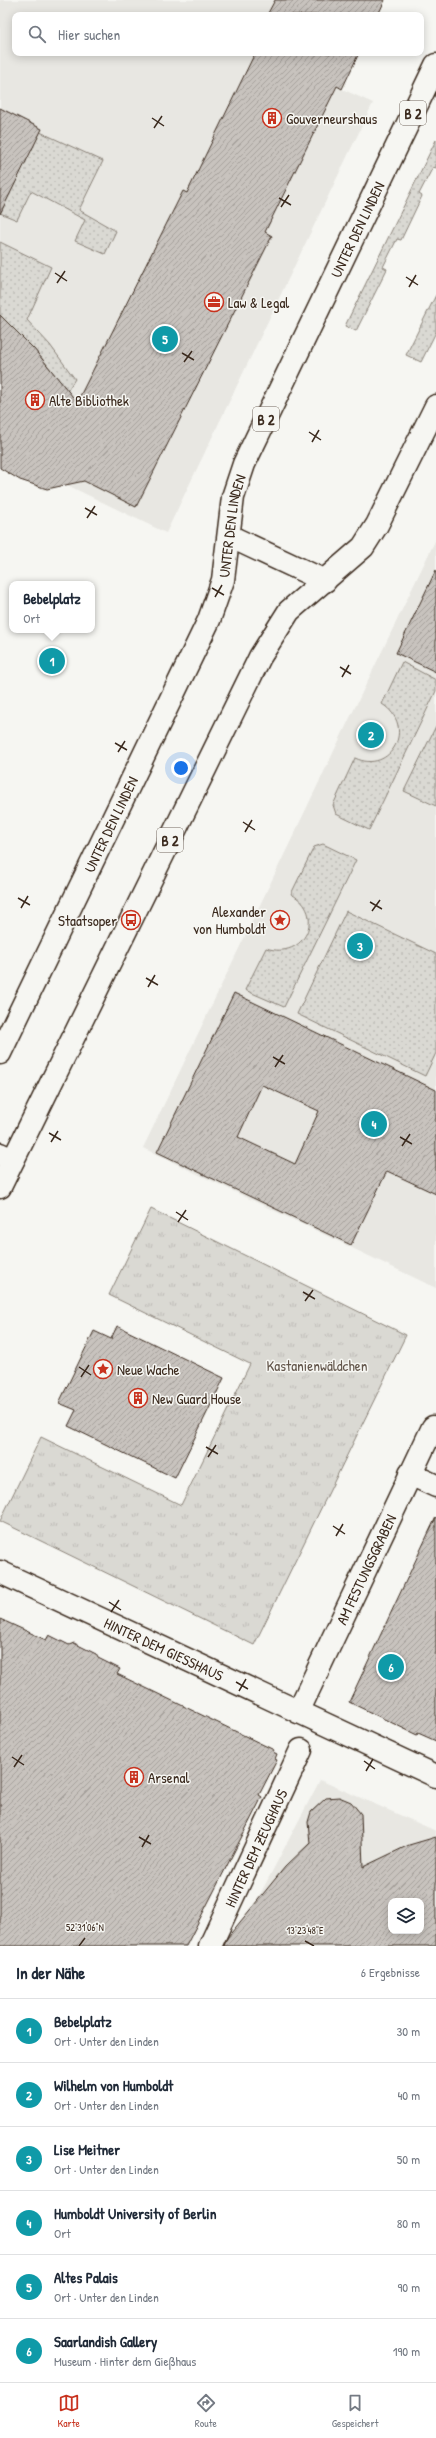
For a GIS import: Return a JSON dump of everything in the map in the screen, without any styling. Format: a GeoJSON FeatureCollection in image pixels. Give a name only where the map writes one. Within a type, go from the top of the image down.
{"type":"FeatureCollection","features":[{"type":"Feature","properties":{"kind":"main road","name":"UNTER DEN LINDEN"},"geometry":{"type":"LineString","coordinates":[[0,1052],[209,620],[223,580],[233,497],[244,464],[436,65]]}},
{"type":"Feature","properties":{"kind":"main road","name":"B 2"},"geometry":{"type":"LineString","coordinates":[[0,1187],[7,1157],[260,657],[289,611],[355,556],[372,534],[431,429],[436,406]]}},
{"type":"Feature","properties":{"kind":"main road"},"geometry":{"type":"LineString","coordinates":[[229,536],[325,581]]}},
{"type":"Feature","properties":{"kind":"main road","name":"AM FESTUNGSGRABEN"},"geometry":{"type":"LineString","coordinates":[[298,1712],[410,1474],[435,1427]]}},
{"type":"Feature","properties":{"kind":"main road"},"geometry":{"type":"LineString","coordinates":[[410,1474],[436,1486]]}},
{"type":"Feature","properties":{"kind":"main road","name":"HINTER DEM GIESSHAUS"},"geometry":{"type":"LineString","coordinates":[[0,1572],[436,1776]]}},
{"type":"Feature","properties":{"kind":"main road","name":"HINTER DEM ZEUGHAUS"},"geometry":{"type":"LineString","coordinates":[[210,1946],[301,1750]]}},
{"type":"Feature","properties":{"kind":"shaded area"},"geometry":{"type":"Polygon","coordinates":[[[0,0],[385,0],[379,12],[12,12],[12,56],[358,56],[342,89],[373,103],[166,533],[67,485],[42,490],[39,482],[28,483],[20,480],[0,465],[0,0]]]}},
{"type":"Feature","properties":{"kind":"shaded area"},"geometry":{"type":"Polygon","coordinates":[[[436,539],[436,1288],[143,1148],[436,539]]]}},
{"type":"Feature","properties":{"kind":"shaded area"},"geometry":{"type":"Polygon","coordinates":[[[320,1780],[436,1831],[436,1946],[233,1946],[320,1780]]]}},
{"type":"Feature","properties":{"kind":"green space"},"geometry":{"type":"Polygon","coordinates":[[[40,132],[103,161],[79,210],[116,231],[105,254],[75,241],[85,220],[31,191],[17,220],[0,213],[40,132]]]}},
{"type":"Feature","properties":{"kind":"green space"},"geometry":{"type":"Polygon","coordinates":[[[436,140],[436,168],[433,167],[419,194],[422,196],[401,240],[397,239],[383,267],[387,269],[356,331],[345,326],[436,140]]]}},
{"type":"Feature","properties":{"kind":"green space"},"geometry":{"type":"Polygon","coordinates":[[[0,242],[51,267],[27,320],[50,345],[75,379],[66,393],[37,352],[19,334],[0,319],[0,242]]]}},
{"type":"Feature","properties":{"kind":"green space"},"geometry":{"type":"Polygon","coordinates":[[[436,295],[436,332],[421,362],[406,355],[436,295]]]}},
{"type":"Feature","properties":{"kind":"green space"},"geometry":{"type":"Polygon","coordinates":[[[402,662],[436,680],[436,691],[369,830],[336,814],[333,805],[355,758],[368,761],[379,760],[389,754],[395,746],[398,735],[398,724],[392,713],[382,704],[402,662]]]}},
{"type":"Feature","properties":{"kind":"green space"},"geometry":{"type":"Polygon","coordinates":[[[436,726],[436,806],[404,791],[436,726]]]}},
{"type":"Feature","properties":{"kind":"green space"},"geometry":{"type":"Polygon","coordinates":[[[323,844],[356,860],[284,1007],[245,990],[266,948],[280,950],[291,948],[301,942],[307,933],[309,923],[308,912],[302,902],[291,894],[314,847],[323,844]]]}},
{"type":"Feature","properties":{"kind":"green space"},"geometry":{"type":"Polygon","coordinates":[[[346,911],[436,954],[436,1053],[425,1076],[297,1014],[346,911]]]}},
{"type":"Feature","properties":{"kind":"green space","name":"Kastanienwäldchen"},"geometry":{"type":"Polygon","coordinates":[[[151,1209],[406,1335],[254,1645],[0,1521],[41,1437],[181,1505],[250,1364],[109,1295],[151,1209]]]}},
{"type":"Feature","properties":{"kind":"building"},"geometry":{"type":"Polygon","coordinates":[[[275,0],[385,0],[379,12],[269,12],[275,0]]]}},
{"type":"Feature","properties":{"kind":"building"},"geometry":{"type":"Polygon","coordinates":[[[254,56],[358,56],[342,89],[337,86],[265,232],[272,236],[136,507],[84,481],[47,489],[20,480],[0,468],[0,315],[34,349],[77,402],[183,191],[187,193],[254,56]]]}},
{"type":"Feature","properties":{"kind":"building"},"geometry":{"type":"Polygon","coordinates":[[[0,108],[42,129],[0,214],[0,108]]]}},
{"type":"Feature","properties":{"kind":"building"},"geometry":{"type":"Polygon","coordinates":[[[436,570],[436,672],[396,653],[436,570]]]}},
{"type":"Feature","properties":{"kind":"building"},"geometry":{"type":"Polygon","coordinates":[[[234,993],[436,1090],[436,1194],[387,1171],[351,1245],[157,1152],[234,993]],[[262,1085],[238,1137],[295,1164],[319,1111],[262,1085]]]}},
{"type":"Feature","properties":{"kind":"building","name":"New Guard House"},"geometry":{"type":"Polygon","coordinates":[[[117,1326],[224,1378],[175,1478],[68,1426],[76,1410],[59,1403],[94,1331],[111,1339],[117,1326]]]}},
{"type":"Feature","properties":{"kind":"building"},"geometry":{"type":"Polygon","coordinates":[[[436,1517],[436,1741],[418,1733],[417,1735],[349,1702],[436,1517]]]}},
{"type":"Feature","properties":{"kind":"building","name":"Arsenal"},"geometry":{"type":"Polygon","coordinates":[[[0,1619],[46,1640],[49,1635],[69,1645],[74,1643],[96,1654],[98,1658],[120,1669],[117,1674],[274,1750],[273,1752],[277,1754],[275,1759],[277,1760],[259,1795],[262,1797],[186,1946],[0,1946],[0,1619]]]}},
{"type":"Feature","properties":{"kind":"building"},"geometry":{"type":"Polygon","coordinates":[[[339,1797],[351,1802],[361,1814],[363,1867],[409,1845],[436,1837],[436,1946],[224,1946],[227,1938],[285,1867],[310,1843],[308,1822],[311,1812],[326,1798],[339,1797]]]}},
{"type":"Feature","properties":{"kind":"place","name":"Gouverneurshaus"},"geometry":{"type":"Point","coordinates":[272,118]}},
{"type":"Feature","properties":{"kind":"place","name":"Law & Legal"},"geometry":{"type":"Point","coordinates":[214,302]}},
{"type":"Feature","properties":{"kind":"place","name":"Altes Palais"},"geometry":{"type":"Point","coordinates":[165,339]}},
{"type":"Feature","properties":{"kind":"place","name":"Alte Bibliothek"},"geometry":{"type":"Point","coordinates":[35,400]}},
{"type":"Feature","properties":{"kind":"place","name":"Bebelplatz"},"geometry":{"type":"Point","coordinates":[52,661]}},
{"type":"Feature","properties":{"kind":"place","name":"Wilhelm von Humboldt"},"geometry":{"type":"Point","coordinates":[371,735]}},
{"type":"Feature","properties":{"kind":"place","name":"Staatsoper"},"geometry":{"type":"Point","coordinates":[131,920]}},
{"type":"Feature","properties":{"kind":"place","name":"Alexander von Humboldt"},"geometry":{"type":"Point","coordinates":[280,920]}},
{"type":"Feature","properties":{"kind":"place","name":"Lise Meitner"},"geometry":{"type":"Point","coordinates":[360,946]}},
{"type":"Feature","properties":{"kind":"place","name":"Humboldt University of Berlin"},"geometry":{"type":"Point","coordinates":[374,1124]}},
{"type":"Feature","properties":{"kind":"place","name":"Neue Wache"},"geometry":{"type":"Point","coordinates":[103,1369]}},
{"type":"Feature","properties":{"kind":"place","name":"New Guard House"},"geometry":{"type":"Point","coordinates":[138,1398]}},
{"type":"Feature","properties":{"kind":"place","name":"Saarlandish Gallery"},"geometry":{"type":"Point","coordinates":[391,1667]}},
{"type":"Feature","properties":{"kind":"place","name":"Arsenal"},"geometry":{"type":"Point","coordinates":[134,1777]}}]}
